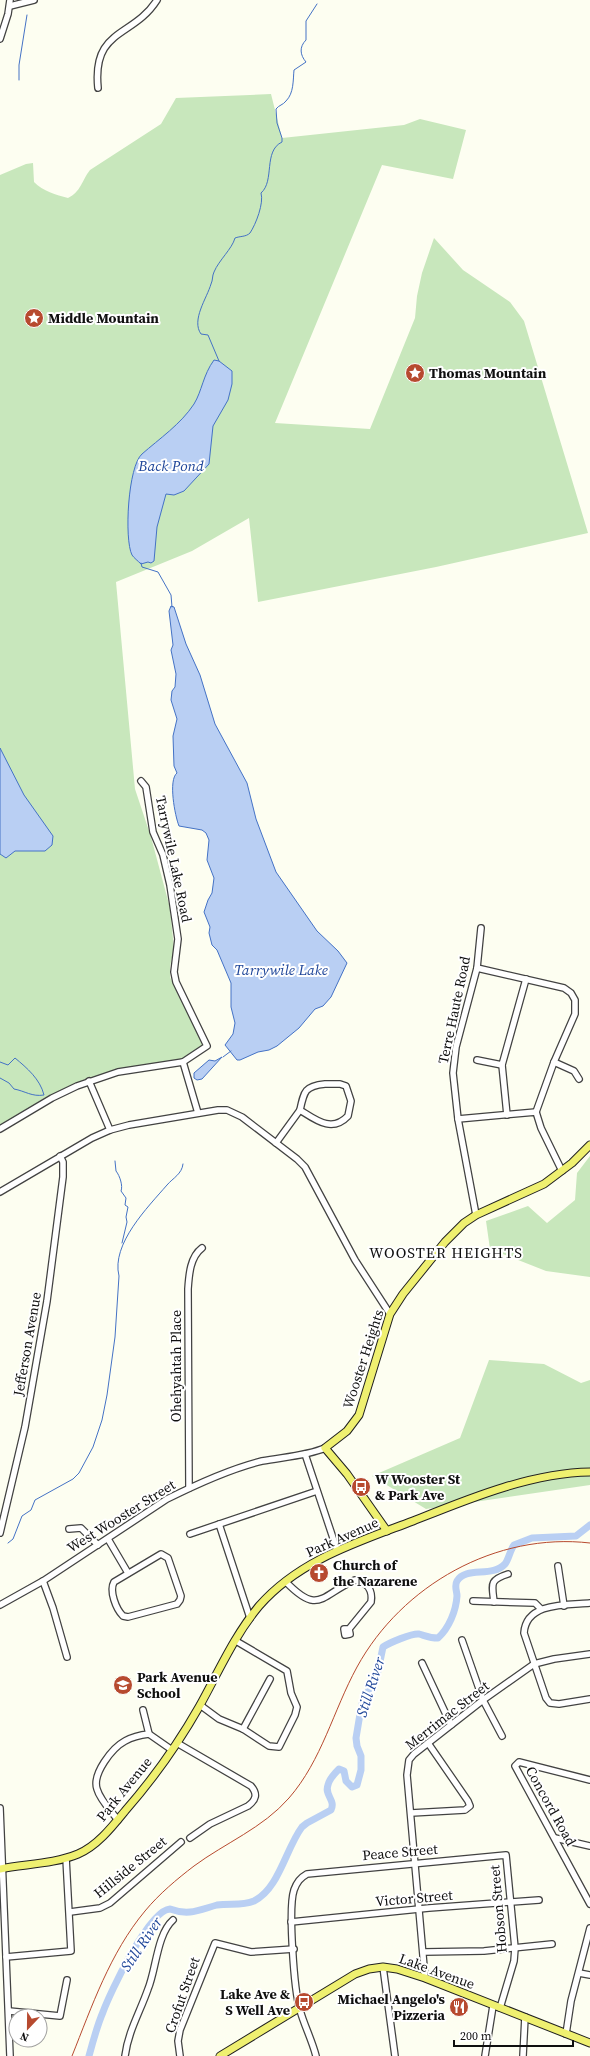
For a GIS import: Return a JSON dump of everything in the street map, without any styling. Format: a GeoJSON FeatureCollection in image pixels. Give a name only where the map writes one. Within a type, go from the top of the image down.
{"type":"FeatureCollection","features":[{"type":"Feature","properties":{"kind":"main road","name":"Wooster Heights"},"geometry":{"type":"LineString","coordinates":[[325,1448],[347,1432],[359,1415],[390,1314],[403,1294],[445,1242],[464,1223],[524,1194],[562,1171],[590,1145]]}},
{"type":"Feature","properties":{"kind":"main road"},"geometry":{"type":"LineString","coordinates":[[325,1448],[347,1474],[387,1531]]}},
{"type":"Feature","properties":{"kind":"main road","name":"Park Avenue"},"geometry":{"type":"LineString","coordinates":[[1,1869],[66,1858],[88,1848],[118,1820],[177,1743],[236,1641],[260,1605],[286,1582],[321,1558],[337,1550],[499,1489],[571,1473],[590,1472]]}},
{"type":"Feature","properties":{"kind":"main road","name":"Lake Avenue"},"geometry":{"type":"LineString","coordinates":[[220,2056],[355,1974],[369,1969],[383,1967],[397,1969],[425,1978],[590,2043]]}},
{"type":"Feature","properties":{"kind":"street"},"geometry":{"type":"LineString","coordinates":[[0,39],[10,3],[34,0]]}},
{"type":"Feature","properties":{"kind":"street"},"geometry":{"type":"LineString","coordinates":[[98,88],[98,67],[105,47],[115,35],[143,16],[157,0]]}},
{"type":"Feature","properties":{"kind":"street","name":"Tarrywile Lake Road"},"geometry":{"type":"LineString","coordinates":[[141,781],[146,787],[153,832],[163,855],[170,885],[178,939],[174,972],[176,982],[208,1046],[183,1062]]}},
{"type":"Feature","properties":{"kind":"street","name":"Terre Haute Road"},"geometry":{"type":"LineString","coordinates":[[476,1216],[458,1119],[453,1073],[454,1059],[478,968],[481,928]]}},
{"type":"Feature","properties":{"kind":"street"},"geometry":{"type":"LineString","coordinates":[[478,968],[564,988],[572,993],[575,1000],[575,1014],[554,1062],[536,1112],[541,1128],[562,1171]]}},
{"type":"Feature","properties":{"kind":"street"},"geometry":{"type":"LineString","coordinates":[[507,1115],[502,1079],[502,1066],[526,979]]}},
{"type":"Feature","properties":{"kind":"street"},"geometry":{"type":"LineString","coordinates":[[478,1060],[502,1066]]}},
{"type":"Feature","properties":{"kind":"street"},"geometry":{"type":"LineString","coordinates":[[0,1129],[65,1091],[89,1082],[118,1072],[183,1062],[198,1113]]}},
{"type":"Feature","properties":{"kind":"street"},"geometry":{"type":"LineString","coordinates":[[554,1062],[574,1071],[579,1079]]}},
{"type":"Feature","properties":{"kind":"street"},"geometry":{"type":"LineString","coordinates":[[89,1082],[110,1130]]}},
{"type":"Feature","properties":{"kind":"street"},"geometry":{"type":"LineString","coordinates":[[276,1142],[300,1110],[303,1096],[307,1088],[313,1085],[340,1084],[346,1086],[351,1101],[351,1110],[348,1116],[336,1125],[327,1125],[300,1110]]}},
{"type":"Feature","properties":{"kind":"street"},"geometry":{"type":"LineString","coordinates":[[0,1192],[60,1156],[110,1130],[218,1110],[235,1113],[297,1159],[312,1177],[348,1248],[390,1314]]}},
{"type":"Feature","properties":{"kind":"street"},"geometry":{"type":"LineString","coordinates":[[458,1119],[536,1112]]}},
{"type":"Feature","properties":{"kind":"street","name":"Jefferson Avenue"},"geometry":{"type":"LineString","coordinates":[[0,1533],[25,1427],[47,1301],[63,1177],[63,1162],[60,1156]]}},
{"type":"Feature","properties":{"kind":"street","name":"Ohehyahtah Place"},"geometry":{"type":"LineString","coordinates":[[189,1488],[188,1289],[191,1266],[194,1257],[202,1248]]}},
{"type":"Feature","properties":{"kind":"street","name":"West Wooster Street"},"geometry":{"type":"LineString","coordinates":[[0,1605],[43,1581],[167,1500],[189,1488],[239,1467],[305,1454],[325,1448]]}},
{"type":"Feature","properties":{"kind":"street"},"geometry":{"type":"LineString","coordinates":[[305,1454],[337,1550]]}},
{"type":"Feature","properties":{"kind":"street"},"geometry":{"type":"LineString","coordinates":[[190,1534],[317,1491]]}},
{"type":"Feature","properties":{"kind":"street"},"geometry":{"type":"LineString","coordinates":[[219,1524],[250,1618]]}},
{"type":"Feature","properties":{"kind":"street"},"geometry":{"type":"LineString","coordinates":[[69,1529],[81,1528],[98,1546]]}},
{"type":"Feature","properties":{"kind":"street"},"geometry":{"type":"LineString","coordinates":[[108,1539],[128,1573]]}},
{"type":"Feature","properties":{"kind":"street"},"geometry":{"type":"LineString","coordinates":[[157,1555],[165,1555],[168,1558],[181,1596],[180,1600],[177,1604],[123,1616],[119,1612],[112,1586],[114,1582],[128,1573],[139,1568],[157,1555]]}},
{"type":"Feature","properties":{"kind":"street"},"geometry":{"type":"LineString","coordinates":[[558,1566],[564,1606]]}},
{"type":"Feature","properties":{"kind":"street"},"geometry":{"type":"LineString","coordinates":[[494,1602],[493,1581],[496,1578],[508,1574]]}},
{"type":"Feature","properties":{"kind":"street"},"geometry":{"type":"LineString","coordinates":[[286,1582],[299,1595],[310,1600],[325,1597],[355,1580],[366,1584],[370,1589],[371,1602],[349,1629]]}},
{"type":"Feature","properties":{"kind":"street"},"geometry":{"type":"LineString","coordinates":[[43,1581],[53,1608],[66,1657]]}},
{"type":"Feature","properties":{"kind":"street"},"geometry":{"type":"LineString","coordinates":[[473,1601],[535,1603],[541,1609]]}},
{"type":"Feature","properties":{"kind":"street"},"geometry":{"type":"LineString","coordinates":[[590,1603],[541,1609],[529,1617],[524,1625],[524,1633],[534,1664],[546,1698],[550,1703],[559,1704],[590,1700]]}},
{"type":"Feature","properties":{"kind":"street"},"geometry":{"type":"LineString","coordinates":[[462,1640],[484,1700],[502,1736]]}},
{"type":"Feature","properties":{"kind":"street"},"geometry":{"type":"LineString","coordinates":[[200,1705],[219,1718],[243,1729],[269,1746],[279,1747],[295,1715],[296,1707],[291,1693],[287,1671],[236,1641]]}},
{"type":"Feature","properties":{"kind":"street","name":"Merrimac Street"},"geometry":{"type":"LineString","coordinates":[[425,1978],[424,1952],[407,1767],[409,1760],[414,1754],[451,1725],[534,1664],[554,1659],[590,1654]]}},
{"type":"Feature","properties":{"kind":"street"},"geometry":{"type":"LineString","coordinates":[[422,1663],[451,1725]]}},
{"type":"Feature","properties":{"kind":"street"},"geometry":{"type":"LineString","coordinates":[[243,1729],[270,1679]]}},
{"type":"Feature","properties":{"kind":"street"},"geometry":{"type":"LineString","coordinates":[[143,1710],[148,1734]]}},
{"type":"Feature","properties":{"kind":"street"},"geometry":{"type":"LineString","coordinates":[[118,1820],[97,1789],[96,1781],[98,1772],[122,1743],[140,1735],[148,1734],[172,1750]]}},
{"type":"Feature","properties":{"kind":"street"},"geometry":{"type":"LineString","coordinates":[[177,1743],[251,1786],[255,1791],[256,1796],[253,1802],[248,1806],[210,1824],[190,1838]]}},
{"type":"Feature","properties":{"kind":"street"},"geometry":{"type":"LineString","coordinates":[[411,1813],[465,1810],[470,1806],[428,1743]]}},
{"type":"Feature","properties":{"kind":"street","name":"Concord Road"},"geometry":{"type":"LineString","coordinates":[[590,1780],[519,1762],[516,1763],[517,1771],[590,1904]]}},
{"type":"Feature","properties":{"kind":"street"},"geometry":{"type":"LineString","coordinates":[[0,1808],[1,1869],[9,2008]]}},
{"type":"Feature","properties":{"kind":"street"},"geometry":{"type":"LineString","coordinates":[[555,1838],[590,1846]]}},
{"type":"Feature","properties":{"kind":"street","name":"Hillside Street"},"geometry":{"type":"LineString","coordinates":[[70,1912],[100,1908],[110,1902],[181,1842]]}},
{"type":"Feature","properties":{"kind":"street","name":"Peace Street"},"geometry":{"type":"LineString","coordinates":[[292,1922],[292,1901],[299,1880],[307,1874],[506,1855]]}},
{"type":"Feature","properties":{"kind":"street","name":"Hobson Street"},"geometry":{"type":"LineString","coordinates":[[500,2008],[514,1961],[515,1948],[512,1903],[506,1855]]}},
{"type":"Feature","properties":{"kind":"street"},"geometry":{"type":"LineString","coordinates":[[6,1957],[71,1951],[66,1858]]}},
{"type":"Feature","properties":{"kind":"street","name":"Victor Street"},"geometry":{"type":"LineString","coordinates":[[292,1922],[539,1900]]}},
{"type":"Feature","properties":{"kind":"street"},"geometry":{"type":"LineString","coordinates":[[124,2056],[132,2028],[149,1987],[166,1927],[173,1920]]}},
{"type":"Feature","properties":{"kind":"street"},"geometry":{"type":"LineString","coordinates":[[292,1922],[299,2008],[316,2056]]}},
{"type":"Feature","properties":{"kind":"street"},"geometry":{"type":"LineString","coordinates":[[566,2034],[590,1928]]}},
{"type":"Feature","properties":{"kind":"street","name":"Crofut Street"},"geometry":{"type":"LineString","coordinates":[[180,2056],[178,2037],[215,1943],[251,1952],[294,1949]]}},
{"type":"Feature","properties":{"kind":"street"},"geometry":{"type":"LineString","coordinates":[[424,1952],[484,1951],[552,1944]]}},
{"type":"Feature","properties":{"kind":"street"},"geometry":{"type":"LineString","coordinates":[[383,1967],[395,2056]]}},
{"type":"Feature","properties":{"kind":"street"},"geometry":{"type":"LineString","coordinates":[[579,1973],[590,1976]]}},
{"type":"Feature","properties":{"kind":"street"},"geometry":{"type":"LineString","coordinates":[[48,2015],[60,2016],[67,1980]]}},
{"type":"Feature","properties":{"kind":"street"},"geometry":{"type":"LineString","coordinates":[[484,2056],[493,2006]]}},
{"type":"Feature","properties":{"kind":"street"},"geometry":{"type":"LineString","coordinates":[[522,2056],[525,2017]]}},
{"type":"Feature","properties":{"kind":"green space"},"geometry":{"type":"Polygon","coordinates":[[[271,94],[282,138],[404,125],[420,119],[466,130],[453,179],[382,165],[275,423],[370,429],[415,318],[417,296],[422,273],[434,238],[463,270],[510,302],[524,321],[588,533],[436,567],[258,602],[249,518],[192,551],[116,582],[135,789],[151,837],[170,908],[174,949],[170,966],[170,977],[202,1040],[204,1048],[181,1063],[136,1068],[91,1083],[27,1110],[0,1125],[0,175],[26,164],[33,163],[34,182],[54,194],[68,198],[79,189],[90,170],[161,124],[176,98],[271,94]]]}},
{"type":"Feature","properties":{"kind":"green space"},"geometry":{"type":"Polygon","coordinates":[[[590,1156],[590,1277],[546,1271],[490,1249],[486,1221],[528,1206],[547,1223],[575,1200],[577,1173],[590,1156]]]}},
{"type":"Feature","properties":{"kind":"green space"},"geometry":{"type":"Polygon","coordinates":[[[489,1360],[544,1364],[581,1383],[590,1380],[590,1485],[426,1509],[372,1476],[460,1438],[489,1360]]]}},
{"type":"Feature","properties":{"kind":"water","name":"Back Pond"},"geometry":{"type":"Polygon","coordinates":[[[214,360],[219,361],[232,371],[232,384],[228,400],[213,426],[209,464],[184,491],[174,495],[166,494],[157,527],[154,561],[151,563],[148,562],[141,564],[132,555],[128,534],[129,503],[133,473],[137,461],[142,454],[176,425],[189,411],[197,399],[207,371],[214,360]]]}},
{"type":"Feature","properties":{"kind":"water","name":"Tarrywile Lake"},"geometry":{"type":"Polygon","coordinates":[[[171,606],[174,607],[186,644],[200,675],[215,724],[247,783],[256,819],[276,872],[317,931],[338,951],[347,963],[331,997],[323,1006],[315,1009],[299,1028],[277,1046],[240,1060],[237,1060],[225,1045],[233,1034],[235,1023],[231,1007],[231,983],[217,950],[212,945],[209,933],[210,927],[204,912],[212,893],[214,878],[207,860],[209,840],[206,833],[202,830],[179,826],[174,807],[173,783],[174,777],[177,773],[174,766],[173,736],[177,719],[171,700],[172,691],[175,687],[176,674],[171,650],[173,645],[169,611],[171,606]]]}},
{"type":"Feature","properties":{"kind":"water"},"geometry":{"type":"Polygon","coordinates":[[[0,748],[24,795],[53,836],[52,845],[45,851],[15,851],[6,858],[0,854],[0,748]]]}},
{"type":"Feature","properties":{"kind":"water"},"geometry":{"type":"Polygon","coordinates":[[[222,1057],[202,1079],[197,1080],[194,1078],[194,1073],[209,1060],[215,1061],[222,1057]]]}},
{"type":"Feature","properties":{"kind":"waterway"},"geometry":{"type":"LineString","coordinates":[[219,361],[208,335],[201,334],[198,328],[199,316],[216,268],[235,238],[245,236],[250,233],[257,219],[262,197],[261,193],[268,181],[273,152],[276,146],[282,142],[277,123],[276,109],[289,98],[293,86],[294,70],[306,62],[302,57],[301,51],[302,45],[306,40],[306,21],[317,4]]}},
{"type":"Feature","properties":{"kind":"waterway"},"geometry":{"type":"LineString","coordinates":[[19,80],[19,65],[27,15]]}},
{"type":"Feature","properties":{"kind":"waterway"},"geometry":{"type":"LineString","coordinates":[[141,563],[142,567],[158,572],[171,595],[172,607]]}},
{"type":"Feature","properties":{"kind":"waterway"},"geometry":{"type":"LineString","coordinates":[[223,1057],[231,1051]]}},
{"type":"Feature","properties":{"kind":"waterway"},"geometry":{"type":"LineString","coordinates":[[0,1062],[8,1065],[15,1058],[36,1079],[44,1095],[32,1095],[14,1089],[9,1083],[0,1078]]}},
{"type":"Feature","properties":{"kind":"waterway"},"geometry":{"type":"LineString","coordinates":[[115,1161],[116,1171],[121,1184],[121,1191],[126,1198],[125,1205],[128,1207],[126,1217],[127,1222],[122,1243]]}},
{"type":"Feature","properties":{"kind":"waterway"},"geometry":{"type":"LineString","coordinates":[[8,1543],[13,1539],[22,1516],[31,1510],[35,1500],[73,1479],[79,1473],[93,1447],[102,1420],[115,1337],[119,1276],[118,1264],[120,1251],[141,1215],[181,1171],[183,1164]]}},
{"type":"Feature","properties":{"kind":"waterway","name":"Still River"},"geometry":{"type":"LineString","coordinates":[[89,2056],[101,2017],[122,1971],[141,1937],[161,1913],[170,1909],[188,1912],[217,1905],[254,1901],[263,1895],[276,1878],[296,1836],[302,1827],[331,1810],[332,1803],[327,1789],[334,1774],[339,1769],[344,1771],[346,1781],[352,1787],[357,1785],[361,1770],[361,1756],[356,1738],[360,1714],[362,1704],[378,1671],[383,1647],[416,1634],[438,1638],[449,1624],[453,1613],[457,1596],[457,1581],[466,1574],[486,1572],[500,1568],[505,1564],[514,1545],[532,1538],[576,1536],[590,1525]]}},
{"type":"Feature","properties":{"kind":"railway"},"geometry":{"type":"LineString","coordinates":[[72,2056],[103,1980],[133,1927],[156,1899],[181,1876],[206,1858],[256,1827],[279,1809],[289,1798],[310,1768],[319,1751],[357,1667],[376,1638],[399,1611],[426,1589],[455,1570],[487,1556],[520,1546],[555,1542],[590,1543]]}},
{"type":"Feature","properties":{"kind":"place","name":"Middle Mountain"},"geometry":{"type":"Point","coordinates":[34,318]}},
{"type":"Feature","properties":{"kind":"place","name":"Thomas Mountain"},"geometry":{"type":"Point","coordinates":[415,373]}},
{"type":"Feature","properties":{"kind":"place","name":"W Wooster St & Park Ave"},"geometry":{"type":"Point","coordinates":[361,1487]}},
{"type":"Feature","properties":{"kind":"place","name":"Church of the Nazarene"},"geometry":{"type":"Point","coordinates":[319,1573]}},
{"type":"Feature","properties":{"kind":"place","name":"Park Avenue School"},"geometry":{"type":"Point","coordinates":[123,1685]}},
{"type":"Feature","properties":{"kind":"place","name":"Lake Ave & S Well Ave"},"geometry":{"type":"Point","coordinates":[304,2002]}},
{"type":"Feature","properties":{"kind":"place","name":"Michael Angelo's Pizzeria"},"geometry":{"type":"Point","coordinates":[459,2007]}},
{"type":"Feature","properties":{"kind":"district","name":"WOOSTER HEIGHTS"},"geometry":{"type":"Point","coordinates":[446,1252]}}]}
